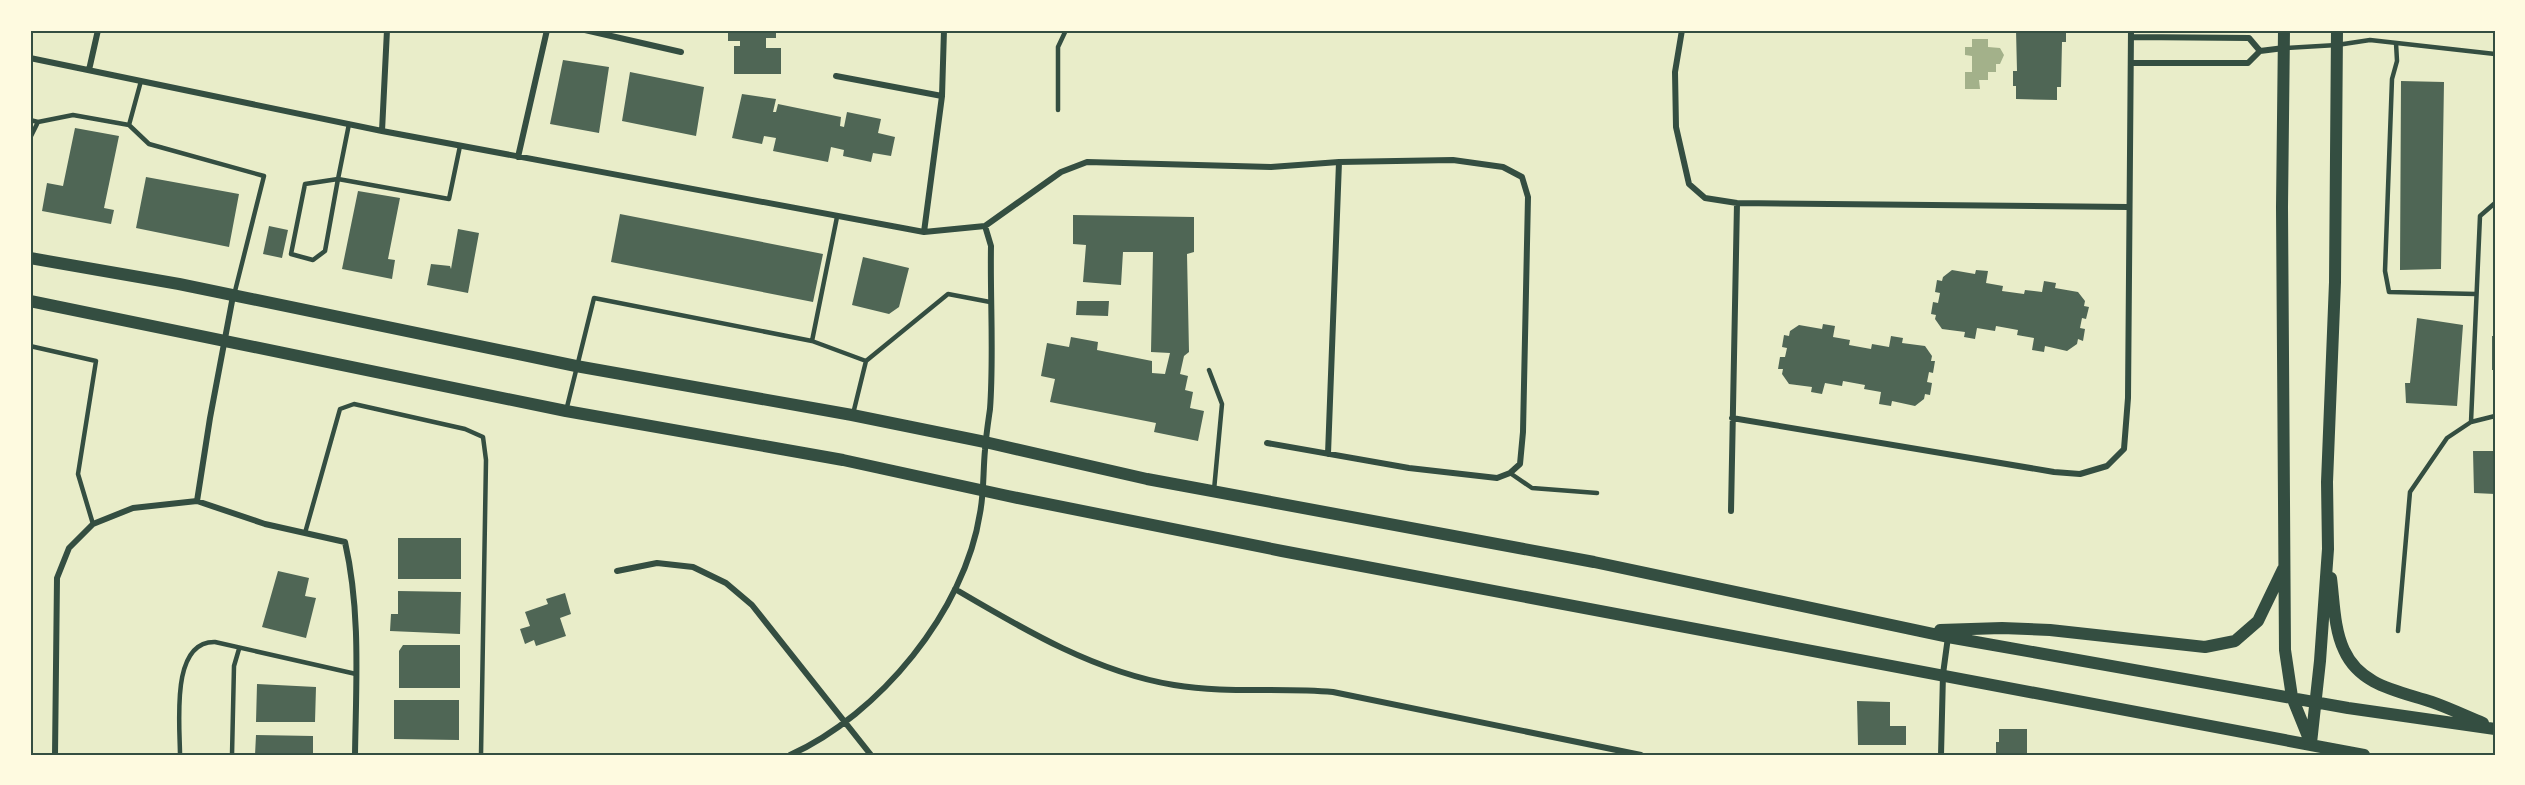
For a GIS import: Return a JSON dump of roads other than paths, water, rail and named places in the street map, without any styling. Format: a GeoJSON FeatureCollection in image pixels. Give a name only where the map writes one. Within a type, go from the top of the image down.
{"type":"FeatureCollection","features":[{"type":"Feature","properties":{"kind":"main road"},"geometry":{"type":"LineString","coordinates":[[2284,30],[2282,207],[2285,650],[2292,697],[2311,749]]}},
{"type":"Feature","properties":{"kind":"main road"},"geometry":{"type":"LineString","coordinates":[[2311,749],[2328,549],[2327,482],[2335,282],[2337,30]]}},
{"type":"Feature","properties":{"kind":"main road"},"geometry":{"type":"LineString","coordinates":[[30,258],[179,284],[576,366],[852,415],[1136,476],[1583,560],[1925,630],[1948,637],[2292,697],[2495,729]]}},
{"type":"Feature","properties":{"kind":"main road"},"geometry":{"type":"LineString","coordinates":[[30,301],[566,411],[843,460],[982,490],[1500,592],[1943,674],[2311,749],[2364,755]]}},
{"type":"Feature","properties":{"kind":"main road"},"geometry":{"type":"LineString","coordinates":[[2328,549],[2337,627],[2343,649],[2351,663],[2365,677],[2387,689],[2432,702],[2495,729]]}},
{"type":"Feature","properties":{"kind":"main road"},"geometry":{"type":"LineString","coordinates":[[1925,630],[2002,628],[2050,630],[2205,647],[2235,641],[2258,621],[2285,565]]}},
{"type":"Feature","properties":{"kind":"street"},"geometry":{"type":"LineString","coordinates":[[89,70],[98,30]]}},
{"type":"Feature","properties":{"kind":"street"},"geometry":{"type":"LineString","coordinates":[[382,131],[387,30]]}},
{"type":"Feature","properties":{"kind":"street"},"geometry":{"type":"LineString","coordinates":[[518,157],[547,30]]}},
{"type":"Feature","properties":{"kind":"street"},"geometry":{"type":"LineString","coordinates":[[585,30],[681,52]]}},
{"type":"Feature","properties":{"kind":"street"},"geometry":{"type":"LineString","coordinates":[[924,232],[942,96],[944,30]]}},
{"type":"Feature","properties":{"kind":"street"},"geometry":{"type":"LineString","coordinates":[[1682,30],[1675,72],[1676,127],[1689,184],[1705,198],[1737,203],[2128,207]]}},
{"type":"Feature","properties":{"kind":"street"},"geometry":{"type":"LineString","coordinates":[[1732,418],[2054,472],[2080,474],[2106,466],[2124,449],[2128,398],[2129,86],[2132,34],[2248,38],[2260,51]]}},
{"type":"Feature","properties":{"kind":"street"},"geometry":{"type":"LineString","coordinates":[[2132,63],[2248,63],[2260,51],[2284,48]]}},
{"type":"Feature","properties":{"kind":"street"},"geometry":{"type":"LineString","coordinates":[[30,58],[382,131],[924,232],[985,226],[1061,172],[1086,162],[1271,167],[1339,162],[1453,160],[1503,167],[1522,177],[1528,197],[1523,432],[1520,464],[1510,473],[1497,478],[1409,468],[1267,443]]}},
{"type":"Feature","properties":{"kind":"street"},"geometry":{"type":"LineString","coordinates":[[836,76],[942,96]]}},
{"type":"Feature","properties":{"kind":"street"},"geometry":{"type":"LineString","coordinates":[[1328,454],[1339,162]]}},
{"type":"Feature","properties":{"kind":"street"},"geometry":{"type":"LineString","coordinates":[[1731,511],[1737,203]]}},
{"type":"Feature","properties":{"kind":"street"},"geometry":{"type":"LineString","coordinates":[[790,755],[828,734],[885,687],[912,656],[932,628],[955,589],[963,570],[979,518],[990,410],[991,246],[985,226]]}},
{"type":"Feature","properties":{"kind":"street"},"geometry":{"type":"LineString","coordinates":[[197,501],[233,296]]}},
{"type":"Feature","properties":{"kind":"street"},"geometry":{"type":"LineString","coordinates":[[56,755],[57,578],[69,548],[93,524],[133,508],[197,501],[265,524],[345,542],[353,577],[356,674],[355,755]]}},
{"type":"Feature","properties":{"kind":"street"},"geometry":{"type":"LineString","coordinates":[[617,571],[657,563],[693,567],[726,583],[752,605],[871,755]]}},
{"type":"Feature","properties":{"kind":"street"},"geometry":{"type":"LineString","coordinates":[[955,589],[1013,624],[1074,654],[1135,676],[1175,685],[1220,689],[1294,688],[1333,692],[1641,755]]}},
{"type":"Feature","properties":{"kind":"street"},"geometry":{"type":"LineString","coordinates":[[1941,755],[1943,674],[1948,637]]}},
{"type":"Feature","properties":{"kind":"lane"},"geometry":{"type":"LineString","coordinates":[[1058,110],[1058,47],[1066,30]]}},
{"type":"Feature","properties":{"kind":"lane"},"geometry":{"type":"LineString","coordinates":[[2284,48],[2337,45],[2370,40],[2495,54]]}},
{"type":"Feature","properties":{"kind":"lane"},"geometry":{"type":"LineString","coordinates":[[2396,43],[2397,61],[2392,79],[2385,271],[2389,292],[2476,294]]}},
{"type":"Feature","properties":{"kind":"lane"},"geometry":{"type":"LineString","coordinates":[[129,125],[141,81]]}},
{"type":"Feature","properties":{"kind":"lane"},"geometry":{"type":"LineString","coordinates":[[30,120],[38,122],[74,115],[129,125],[149,144],[264,176],[233,296]]}},
{"type":"Feature","properties":{"kind":"lane"},"geometry":{"type":"LineString","coordinates":[[30,138],[38,122]]}},
{"type":"Feature","properties":{"kind":"lane"},"geometry":{"type":"LineString","coordinates":[[349,124],[338,178],[325,251],[313,260],[291,254],[305,184],[338,178],[449,199],[460,146]]}},
{"type":"Feature","properties":{"kind":"lane"},"geometry":{"type":"LineString","coordinates":[[2471,422],[2480,216],[2495,203]]}},
{"type":"Feature","properties":{"kind":"lane"},"geometry":{"type":"LineString","coordinates":[[812,341],[837,217]]}},
{"type":"Feature","properties":{"kind":"lane"},"geometry":{"type":"LineString","coordinates":[[852,415],[866,361],[948,294],[990,302]]}},
{"type":"Feature","properties":{"kind":"lane"},"geometry":{"type":"LineString","coordinates":[[566,411],[594,298],[812,341],[866,361]]}},
{"type":"Feature","properties":{"kind":"lane"},"geometry":{"type":"LineString","coordinates":[[30,346],[96,361],[78,474],[93,524]]}},
{"type":"Feature","properties":{"kind":"lane"},"geometry":{"type":"LineString","coordinates":[[1209,370],[1222,404],[1214,491]]}},
{"type":"Feature","properties":{"kind":"lane"},"geometry":{"type":"LineString","coordinates":[[305,533],[340,409],[354,404],[465,429],[483,437],[486,460],[481,755]]}},
{"type":"Feature","properties":{"kind":"lane"},"geometry":{"type":"LineString","coordinates":[[2398,631],[2410,492],[2447,438],[2471,422],[2495,416]]}},
{"type":"Feature","properties":{"kind":"lane"},"geometry":{"type":"LineString","coordinates":[[1510,473],[1532,488],[1597,492]]}},
{"type":"Feature","properties":{"kind":"lane"},"geometry":{"type":"LineString","coordinates":[[180,755],[183,669],[196,646],[204,642],[356,674]]}},
{"type":"Feature","properties":{"kind":"lane"},"geometry":{"type":"LineString","coordinates":[[232,755],[234,666],[240,649]]}}]}
